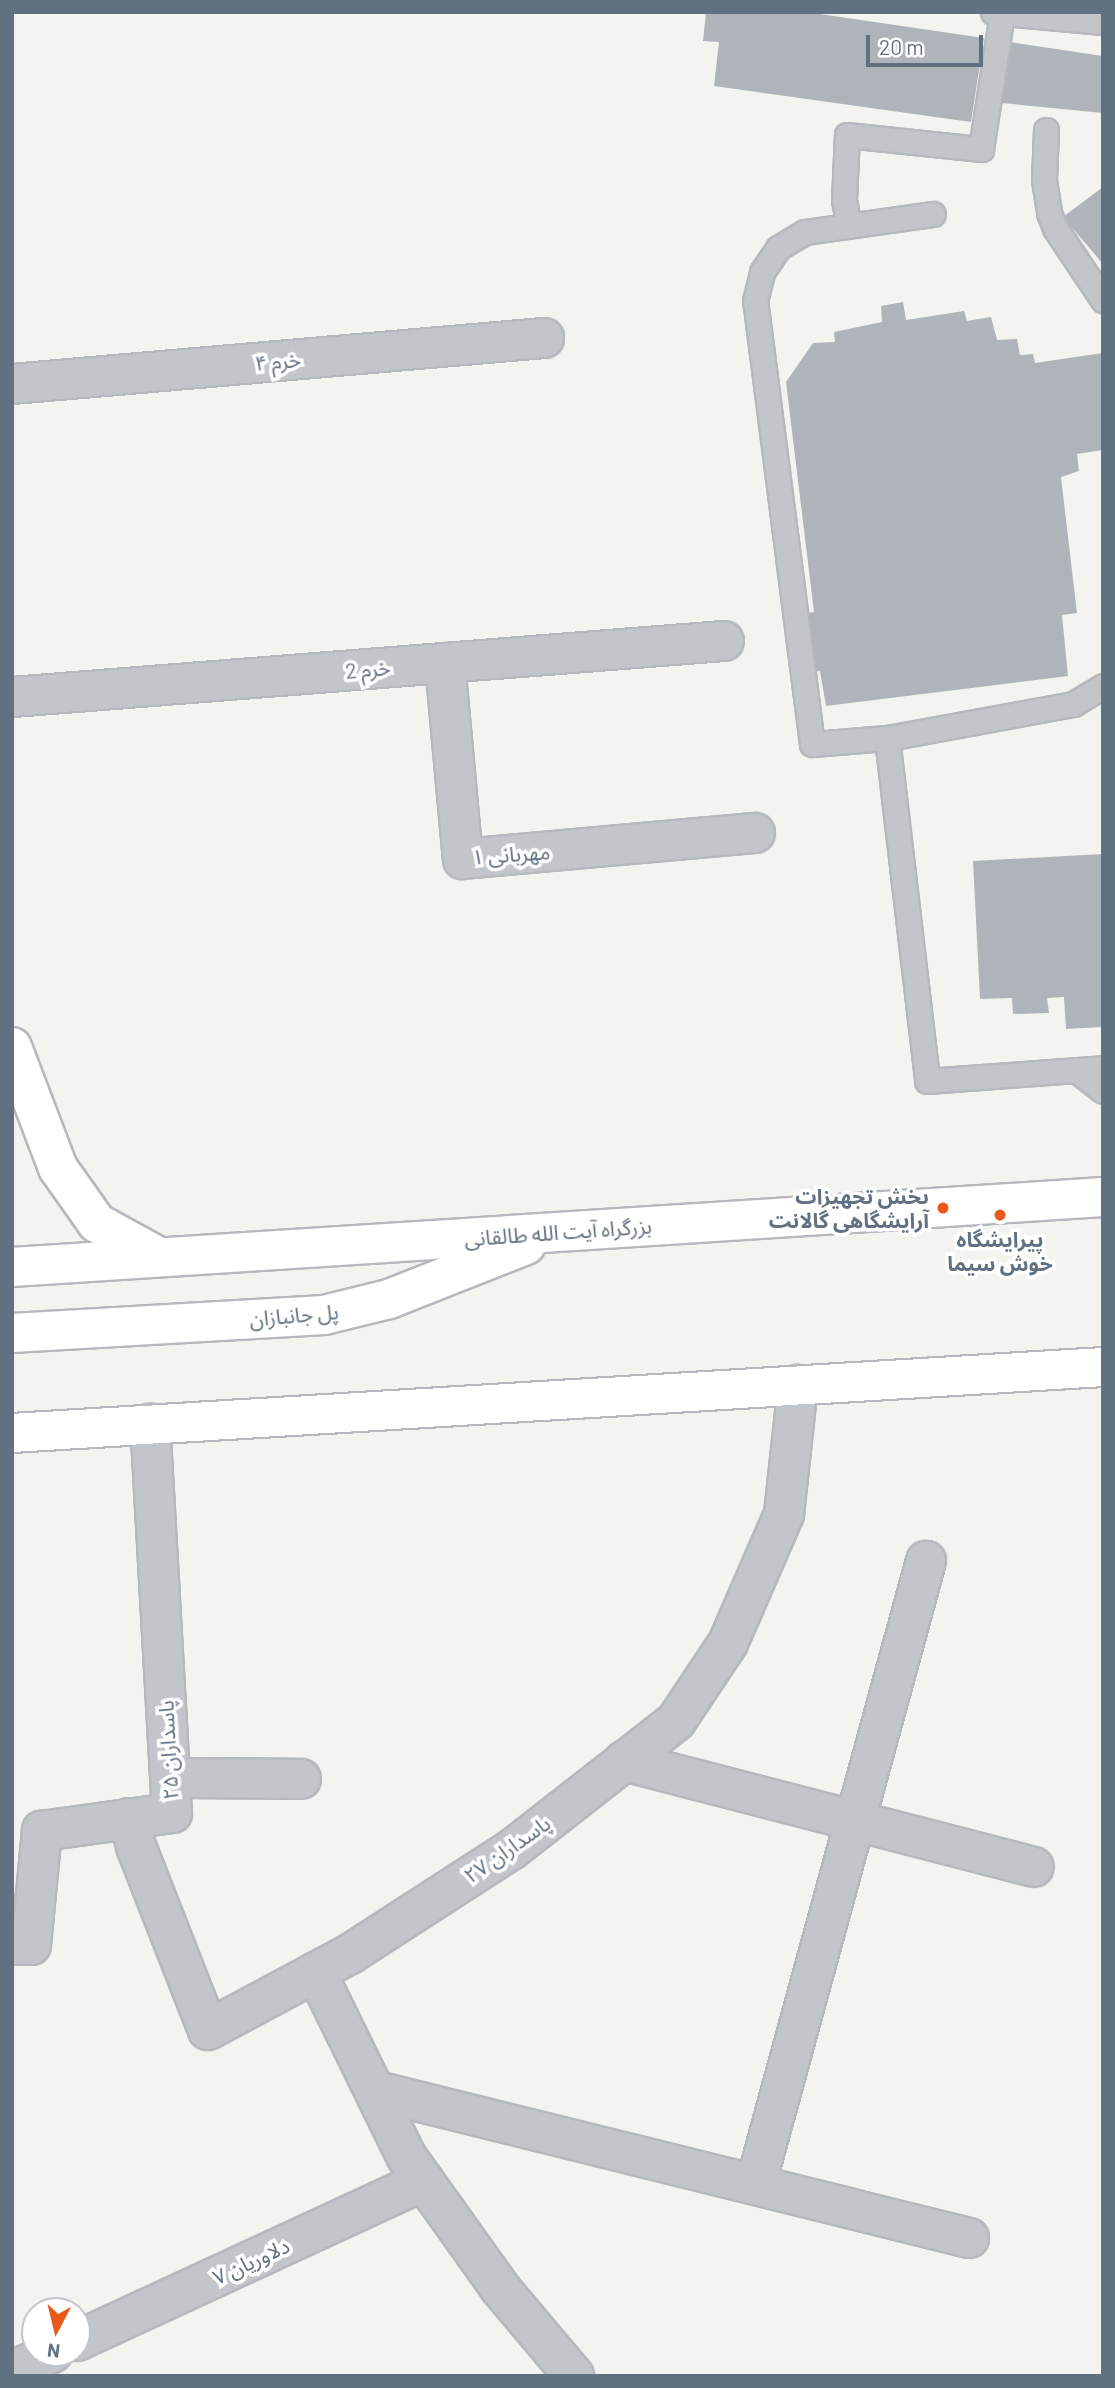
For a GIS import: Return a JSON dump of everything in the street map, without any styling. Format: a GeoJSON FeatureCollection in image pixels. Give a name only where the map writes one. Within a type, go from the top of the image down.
{"type":"FeatureCollection","features":[{"type":"Feature","properties":{"kind":"main road"},"geometry":{"type":"LineString","coordinates":[[12,1047],[58,1168],[97,1223],[159,1257]]}},
{"type":"Feature","properties":{"kind":"main road","name":"بزرگراه آیت الله طالقانی"},"geometry":{"type":"LineString","coordinates":[[12,1267],[1103,1197]]}},
{"type":"Feature","properties":{"kind":"main road","name":"پل جانبازان"},"geometry":{"type":"LineString","coordinates":[[12,1333],[324,1315],[388,1299],[562,1231]]}},
{"type":"Feature","properties":{"kind":"main road"},"geometry":{"type":"LineString","coordinates":[[12,1433],[1103,1367]]}},
{"type":"Feature","properties":{"kind":"street","name":"خرم ۴"},"geometry":{"type":"LineString","coordinates":[[12,384],[544,338]]}},
{"type":"Feature","properties":{"kind":"street","name":"خرم 2"},"geometry":{"type":"LineString","coordinates":[[12,697],[723,640]]}},
{"type":"Feature","properties":{"kind":"street","name":"مهربانی ۱"},"geometry":{"type":"LineString","coordinates":[[445,663],[463,859],[755,833]]}},
{"type":"Feature","properties":{"kind":"street","name":"پاسداران ۲۷"},"geometry":{"type":"LineString","coordinates":[[129,1818],[137,1849],[208,2030],[316,1972],[511,1850],[677,1721],[728,1643],[784,1514],[798,1385]]}},
{"type":"Feature","properties":{"kind":"street","name":"پاسداران ۲۵"},"geometry":{"type":"LineString","coordinates":[[12,1945],[31,1945],[42,1831],[172,1813],[150,1424]]}},
{"type":"Feature","properties":{"kind":"street"},"geometry":{"type":"LineString","coordinates":[[756,2183],[926,1561]]}},
{"type":"Feature","properties":{"kind":"street"},"geometry":{"type":"LineString","coordinates":[[624,1761],[1033,1867]]}},
{"type":"Feature","properties":{"kind":"street"},"geometry":{"type":"LineString","coordinates":[[170,1778],[301,1779]]}},
{"type":"Feature","properties":{"kind":"street"},"geometry":{"type":"LineString","coordinates":[[316,1972],[406,2155],[500,2288],[574,2376]]}},
{"type":"Feature","properties":{"kind":"street"},"geometry":{"type":"LineString","coordinates":[[376,2091],[756,2183],[969,2238]]}},
{"type":"Feature","properties":{"kind":"street","name":"دلاوریان ۷"},"geometry":{"type":"LineString","coordinates":[[91,2335],[425,2181]]}},
{"type":"Feature","properties":{"kind":"lane"},"geometry":{"type":"LineString","coordinates":[[993,12],[1103,22]]}},
{"type":"Feature","properties":{"kind":"lane"},"geometry":{"type":"LineString","coordinates":[[849,226],[844,200],[847,135],[981,149],[1002,13]]}},
{"type":"Feature","properties":{"kind":"lane"},"geometry":{"type":"LineString","coordinates":[[1045,130],[1049,212],[1055,228],[1103,300]]}},
{"type":"Feature","properties":{"kind":"lane"},"geometry":{"type":"LineString","coordinates":[[933,214],[805,232],[778,248],[762,272],[755,301],[755,331],[812,744],[887,738],[1073,704],[1103,686]]}},
{"type":"Feature","properties":{"kind":"lane"},"geometry":{"type":"LineString","coordinates":[[887,738],[927,1081],[1103,1068]]}},
{"type":"Feature","properties":{"kind":"lane"},"geometry":{"type":"LineString","coordinates":[[1076,1070],[1103,1091]]}},
{"type":"Feature","properties":{"kind":"building"},"geometry":{"type":"Polygon","coordinates":[[[706,12],[806,12],[984,38],[971,122],[714,86],[719,42],[703,41],[706,12]]]}},
{"type":"Feature","properties":{"kind":"building"},"geometry":{"type":"Polygon","coordinates":[[[1010,42],[1103,56],[1103,113],[1002,103],[1010,42]]]}},
{"type":"Feature","properties":{"kind":"building"},"geometry":{"type":"Polygon","coordinates":[[[1103,187],[1103,264],[1063,217],[1103,187]]]}},
{"type":"Feature","properties":{"kind":"building"},"geometry":{"type":"Polygon","coordinates":[[[903,302],[906,320],[964,311],[967,321],[991,317],[997,340],[1017,339],[1020,355],[1033,354],[1035,363],[1103,353],[1103,450],[1077,454],[1079,471],[1061,477],[1077,613],[1062,615],[1068,676],[826,706],[820,671],[793,674],[784,617],[814,612],[786,382],[813,343],[835,342],[834,332],[882,322],[881,306],[903,302]]]}},
{"type":"Feature","properties":{"kind":"building"},"geometry":{"type":"Polygon","coordinates":[[[1103,854],[1103,1027],[1066,1029],[1064,997],[1047,998],[1049,1013],[1013,1014],[1012,998],[980,999],[973,861],[1103,854]]]}},
{"type":"Feature","properties":{"kind":"place","name":"پخش تجهیزات آرایشگاهی گالانت"},"geometry":{"type":"Point","coordinates":[943,1208]}},
{"type":"Feature","properties":{"kind":"place","name":"پیرایشگاه خوش سیما"},"geometry":{"type":"Point","coordinates":[1000,1215]}}]}
